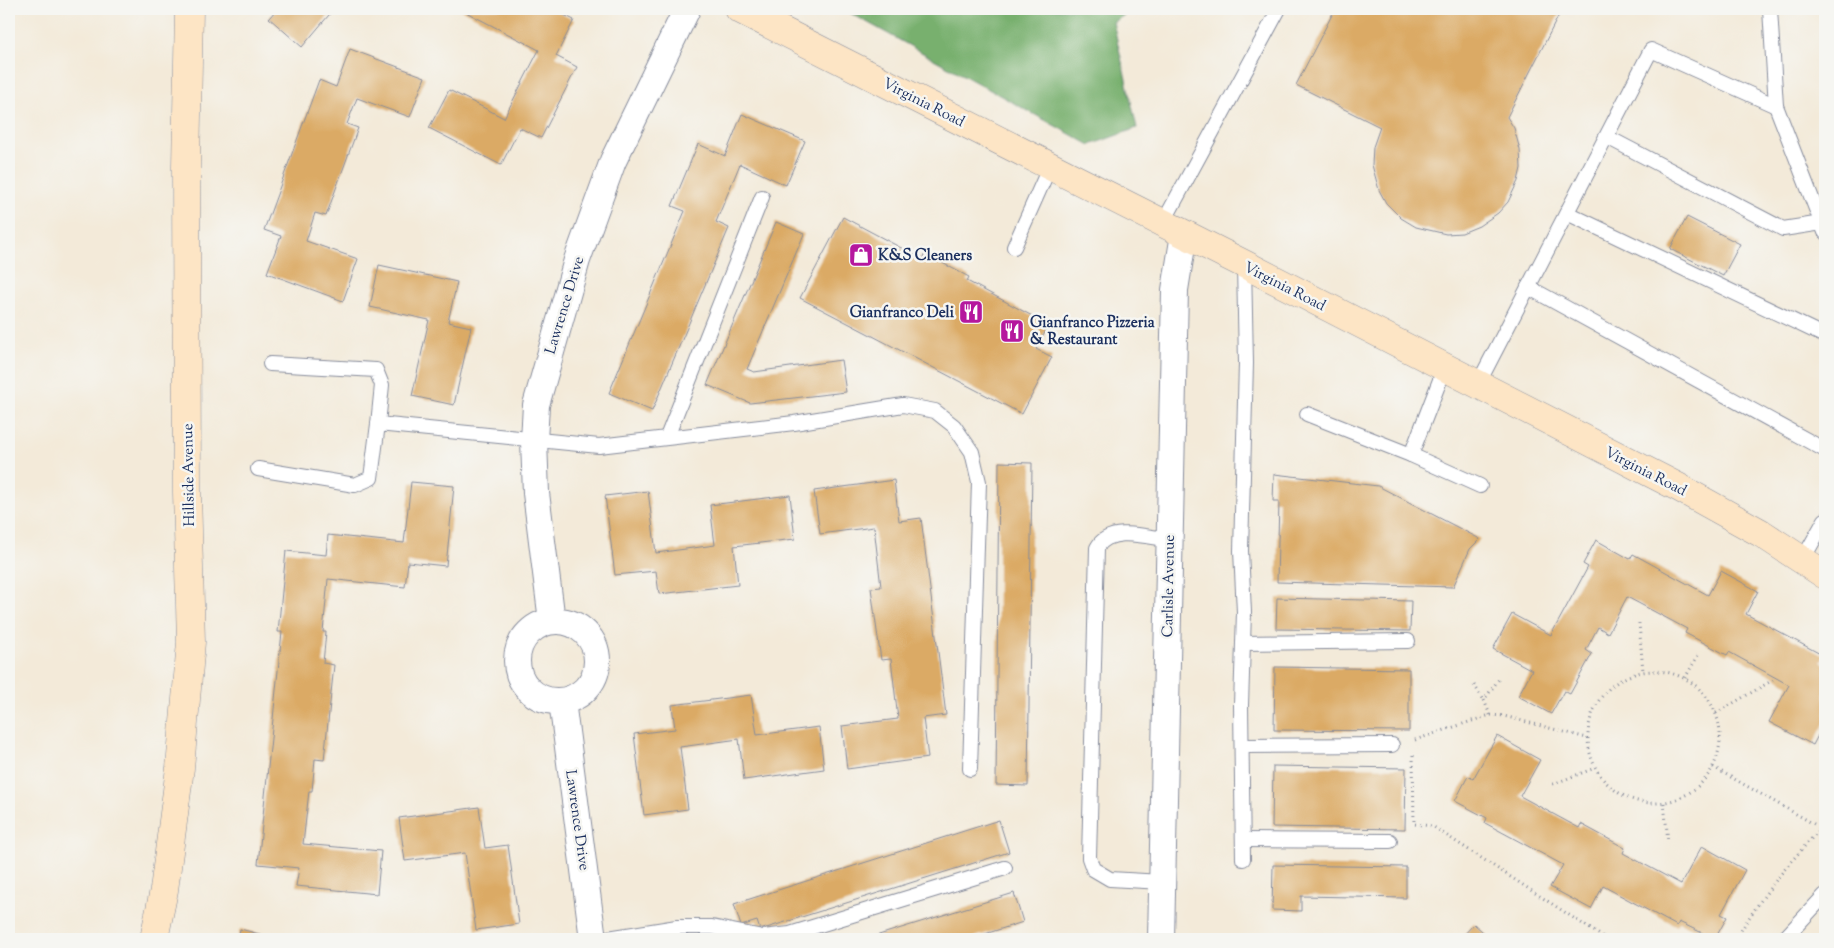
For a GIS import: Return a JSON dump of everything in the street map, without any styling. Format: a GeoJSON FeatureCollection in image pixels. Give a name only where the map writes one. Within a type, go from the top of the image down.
{"type":"FeatureCollection","features":[{"type":"Feature","properties":{"kind":"street","name":"Hillside Avenue"},"geometry":{"type":"LineString","coordinates":[[154,939],[164,890],[178,778],[191,642],[187,492],[186,177],[189,9]]}},
{"type":"Feature","properties":{"kind":"street","name":"Lawrence Drive"},"geometry":{"type":"LineString","coordinates":[[552,621],[536,493],[534,441],[536,406],[577,260],[613,161],[687,9]]}},
{"type":"Feature","properties":{"kind":"street","name":"Virginia Road"},"geometry":{"type":"LineString","coordinates":[[739,9],[1244,264],[1686,492],[1825,574]]}},
{"type":"Feature","properties":{"kind":"street","name":"Carlisle Avenue"},"geometry":{"type":"LineString","coordinates":[[1161,939],[1176,290],[1173,228]]}},
{"type":"Feature","properties":{"kind":"street"},"geometry":{"type":"LineString","coordinates":[[552,621],[577,626],[593,644],[597,656],[596,669],[592,681],[584,691],[574,698],[562,701],[549,701],[527,689],[520,678],[517,666],[517,653],[521,642],[529,632],[540,625],[552,621]]}},
{"type":"Feature","properties":{"kind":"street","name":"Lawrence Drive"},"geometry":{"type":"LineString","coordinates":[[562,701],[593,939]]}},
{"type":"Feature","properties":{"kind":"lane"},"geometry":{"type":"LineString","coordinates":[[1173,228],[1279,9]]}},
{"type":"Feature","properties":{"kind":"lane"},"geometry":{"type":"LineString","coordinates":[[1606,136],[1784,229],[1823,227],[1776,106],[1770,9]]}},
{"type":"Feature","properties":{"kind":"lane"},"geometry":{"type":"LineString","coordinates":[[1478,384],[1651,50],[1776,106]]}},
{"type":"Feature","properties":{"kind":"lane"},"geometry":{"type":"LineString","coordinates":[[1014,248],[1050,166]]}},
{"type":"Feature","properties":{"kind":"lane"},"geometry":{"type":"LineString","coordinates":[[666,437],[762,197]]}},
{"type":"Feature","properties":{"kind":"lane"},"geometry":{"type":"LineString","coordinates":[[1567,212],[1825,336]]}},
{"type":"Feature","properties":{"kind":"lane"},"geometry":{"type":"LineString","coordinates":[[1243,859],[1244,612],[1241,551],[1246,363],[1244,264]]}},
{"type":"Feature","properties":{"kind":"lane"},"geometry":{"type":"LineString","coordinates":[[1528,287],[1825,450]]}},
{"type":"Feature","properties":{"kind":"lane"},"geometry":{"type":"LineString","coordinates":[[258,469],[354,485],[364,482],[370,478],[378,424],[382,385],[376,370],[270,364]]}},
{"type":"Feature","properties":{"kind":"lane"},"geometry":{"type":"LineString","coordinates":[[1411,455],[1445,368]]}},
{"type":"Feature","properties":{"kind":"lane"},"geometry":{"type":"LineString","coordinates":[[378,424],[599,446],[794,423],[903,406],[935,412],[954,426],[972,452],[979,482],[970,769]]}},
{"type":"Feature","properties":{"kind":"lane"},"geometry":{"type":"LineString","coordinates":[[1308,414],[1411,455],[1480,486]]}},
{"type":"Feature","properties":{"kind":"lane"},"geometry":{"type":"LineString","coordinates":[[1802,559],[1825,520]]}},
{"type":"Feature","properties":{"kind":"lane"},"geometry":{"type":"LineString","coordinates":[[1162,882],[1110,879],[1093,869],[1089,858],[1097,548],[1101,540],[1110,536],[1125,535],[1170,540]]}},
{"type":"Feature","properties":{"kind":"lane"},"geometry":{"type":"LineString","coordinates":[[1243,643],[1408,641]]}},
{"type":"Feature","properties":{"kind":"lane"},"geometry":{"type":"LineString","coordinates":[[1242,746],[1392,745]]}},
{"type":"Feature","properties":{"kind":"lane"},"geometry":{"type":"LineString","coordinates":[[1243,840],[1390,841]]}},
{"type":"Feature","properties":{"kind":"lane"},"geometry":{"type":"LineString","coordinates":[[602,939],[677,927],[712,927],[763,937],[790,934],[1005,868]]}},
{"type":"Feature","properties":{"kind":"lane"},"geometry":{"type":"LineString","coordinates":[[1784,939],[1825,895]]}},
{"type":"Feature","properties":{"kind":"path"},"geometry":{"type":"LineString","coordinates":[[1639,623],[1643,672]]}},
{"type":"Feature","properties":{"kind":"path"},"geometry":{"type":"LineString","coordinates":[[1685,678],[1700,652]]}},
{"type":"Feature","properties":{"kind":"path"},"geometry":{"type":"LineString","coordinates":[[1662,670],[1685,678],[1702,690],[1716,713],[1721,730],[1720,752],[1713,767],[1697,788],[1679,799],[1664,803],[1636,802],[1617,793],[1601,778],[1595,768],[1591,759],[1587,738],[1590,716],[1601,696],[1618,681],[1643,672],[1662,670]]}},
{"type":"Feature","properties":{"kind":"path"},"geometry":{"type":"LineString","coordinates":[[1484,700],[1499,679]]}},
{"type":"Feature","properties":{"kind":"path"},"geometry":{"type":"LineString","coordinates":[[1716,713],[1773,680]]}},
{"type":"Feature","properties":{"kind":"path"},"geometry":{"type":"LineString","coordinates":[[1474,685],[1484,700],[1490,715]]}},
{"type":"Feature","properties":{"kind":"path"},"geometry":{"type":"LineString","coordinates":[[1413,741],[1490,715],[1504,716],[1587,738]]}},
{"type":"Feature","properties":{"kind":"path"},"geometry":{"type":"LineString","coordinates":[[1413,750],[1414,824],[1432,826],[1606,939]]}},
{"type":"Feature","properties":{"kind":"path"},"geometry":{"type":"LineString","coordinates":[[1713,767],[1821,828]]}},
{"type":"Feature","properties":{"kind":"path"},"geometry":{"type":"LineString","coordinates":[[1553,784],[1595,768]]}},
{"type":"Feature","properties":{"kind":"path"},"geometry":{"type":"LineString","coordinates":[[1664,803],[1668,841]]}},
{"type":"Feature","properties":{"kind":"path"},"geometry":{"type":"LineString","coordinates":[[1736,939],[1755,905],[1783,868],[1825,824]]}},
{"type":"Feature","properties":{"kind":"green space"},"geometry":{"type":"Polygon","coordinates":[[[843,9],[1134,9],[1113,22],[1137,128],[1090,145],[843,9]]]}},
{"type":"Feature","properties":{"kind":"building"},"geometry":{"type":"Polygon","coordinates":[[[277,9],[334,9],[302,47],[269,18],[277,9]]]}},
{"type":"Feature","properties":{"kind":"building"},"geometry":{"type":"Polygon","coordinates":[[[460,9],[552,9],[574,20],[556,56],[577,67],[541,138],[520,128],[501,165],[429,128],[449,90],[504,118],[539,50],[460,9]]]}},
{"type":"Feature","properties":{"kind":"building"},"geometry":{"type":"Polygon","coordinates":[[[1335,9],[1562,9],[1507,117],[1514,128],[1520,150],[1521,168],[1518,181],[1508,202],[1498,213],[1479,226],[1462,233],[1446,234],[1416,227],[1401,218],[1386,203],[1379,190],[1372,165],[1373,147],[1380,127],[1296,85],[1335,9]]]}},
{"type":"Feature","properties":{"kind":"building"},"geometry":{"type":"Polygon","coordinates":[[[350,49],[425,77],[410,117],[357,98],[347,124],[358,128],[326,216],[315,213],[306,241],[358,259],[343,301],[267,273],[281,236],[264,230],[319,80],[336,87],[350,49]]]}},
{"type":"Feature","properties":{"kind":"building"},"geometry":{"type":"Polygon","coordinates":[[[742,114],[805,141],[786,185],[740,164],[716,222],[729,228],[652,411],[609,393],[685,211],[672,206],[698,144],[725,156],[742,114]]]}},
{"type":"Feature","properties":{"kind":"building"},"geometry":{"type":"Polygon","coordinates":[[[843,217],[922,259],[925,254],[969,277],[967,281],[1049,325],[1036,349],[1052,357],[1022,414],[800,298],[843,217]]]}},
{"type":"Feature","properties":{"kind":"building"},"geometry":{"type":"Polygon","coordinates":[[[1687,217],[1740,244],[1723,276],[1670,249],[1687,217]]]}},
{"type":"Feature","properties":{"kind":"building"},"geometry":{"type":"Polygon","coordinates":[[[776,222],[804,234],[747,369],[754,372],[841,360],[846,392],[750,403],[707,385],[776,222]]]}},
{"type":"Feature","properties":{"kind":"building"},"geometry":{"type":"Polygon","coordinates":[[[379,265],[457,282],[448,322],[471,327],[454,405],[412,396],[429,320],[370,307],[379,265]]]}},
{"type":"Feature","properties":{"kind":"building"},"geometry":{"type":"Polygon","coordinates":[[[999,462],[1032,463],[1028,786],[996,785],[999,462]]]}},
{"type":"Feature","properties":{"kind":"building"},"geometry":{"type":"Polygon","coordinates":[[[1274,474],[1378,486],[1480,539],[1470,549],[1453,587],[1277,582],[1279,501],[1273,501],[1274,474]]]}},
{"type":"Feature","properties":{"kind":"building"},"geometry":{"type":"Polygon","coordinates":[[[894,480],[899,521],[921,518],[946,715],[923,718],[928,758],[847,769],[842,726],[898,719],[891,659],[881,660],[871,588],[881,587],[874,527],[820,534],[814,491],[894,480]]]}},
{"type":"Feature","properties":{"kind":"building"},"geometry":{"type":"Polygon","coordinates":[[[411,482],[454,486],[446,566],[408,562],[405,587],[328,579],[323,632],[326,632],[323,663],[334,665],[324,760],[315,759],[312,791],[309,791],[303,844],[381,851],[377,894],[296,886],[299,868],[258,864],[282,632],[278,632],[286,551],[326,555],[328,535],[404,543],[411,482]]]}},
{"type":"Feature","properties":{"kind":"building"},"geometry":{"type":"Polygon","coordinates":[[[648,491],[656,553],[715,545],[710,505],[790,495],[795,539],[734,546],[738,585],[659,594],[656,571],[615,575],[605,496],[648,491]]]}},
{"type":"Feature","properties":{"kind":"building"},"geometry":{"type":"Polygon","coordinates":[[[1596,540],[1630,559],[1633,554],[1708,595],[1721,571],[1758,591],[1746,614],[1824,656],[1821,662],[1825,664],[1825,722],[1813,745],[1769,722],[1789,685],[1729,652],[1727,655],[1685,633],[1687,629],[1627,597],[1608,633],[1598,627],[1586,650],[1592,654],[1570,694],[1564,691],[1551,714],[1518,696],[1532,670],[1493,649],[1512,614],[1551,635],[1588,567],[1583,564],[1596,540]]]}},
{"type":"Feature","properties":{"kind":"building"},"geometry":{"type":"Polygon","coordinates":[[[1277,598],[1411,601],[1410,631],[1276,629],[1277,598]]]}},
{"type":"Feature","properties":{"kind":"building"},"geometry":{"type":"Polygon","coordinates":[[[1275,667],[1409,669],[1409,731],[1274,730],[1275,667]]]}},
{"type":"Feature","properties":{"kind":"building"},"geometry":{"type":"Polygon","coordinates":[[[751,695],[757,735],[819,727],[824,769],[744,780],[739,739],[680,747],[688,809],[644,815],[634,734],[675,729],[672,705],[751,695]]]}},
{"type":"Feature","properties":{"kind":"building"},"geometry":{"type":"Polygon","coordinates":[[[1497,736],[1540,760],[1520,796],[1579,828],[1581,824],[1625,848],[1623,853],[1681,884],[1702,846],[1745,870],[1721,914],[1727,917],[1715,939],[1679,922],[1677,926],[1603,886],[1591,909],[1550,887],[1563,865],[1485,823],[1487,818],[1455,801],[1468,776],[1473,779],[1497,736]]]}},
{"type":"Feature","properties":{"kind":"building"},"geometry":{"type":"Polygon","coordinates":[[[1273,766],[1406,768],[1405,829],[1272,827],[1273,766]]]}},
{"type":"Feature","properties":{"kind":"building"},"geometry":{"type":"Polygon","coordinates":[[[479,807],[485,848],[508,845],[519,924],[476,930],[465,853],[405,861],[399,818],[479,807]]]}},
{"type":"Feature","properties":{"kind":"building"},"geometry":{"type":"Polygon","coordinates":[[[999,820],[1009,852],[760,930],[757,921],[741,926],[734,904],[999,820]]]}},
{"type":"Feature","properties":{"kind":"building"},"geometry":{"type":"Polygon","coordinates":[[[1273,865],[1406,867],[1406,898],[1301,896],[1301,911],[1272,910],[1273,865]]]}},
{"type":"Feature","properties":{"kind":"building"},"geometry":{"type":"Polygon","coordinates":[[[1014,893],[1023,922],[969,939],[866,939],[1014,893]]]}},
{"type":"Feature","properties":{"kind":"building"},"geometry":{"type":"Polygon","coordinates":[[[1474,924],[1491,939],[1460,939],[1474,924]]]}},
{"type":"Feature","properties":{"kind":"building"},"geometry":{"type":"Polygon","coordinates":[[[240,929],[279,939],[238,939],[240,929]]]}},
{"type":"Feature","properties":{"kind":"place","name":"K&S Cleaners"},"geometry":{"type":"Point","coordinates":[861,255]}},
{"type":"Feature","properties":{"kind":"place","name":"Gianfranco Deli"},"geometry":{"type":"Point","coordinates":[971,312]}},
{"type":"Feature","properties":{"kind":"place","name":"Gianfranco Pizzeria & Restaurant"},"geometry":{"type":"Point","coordinates":[1012,331]}}]}
